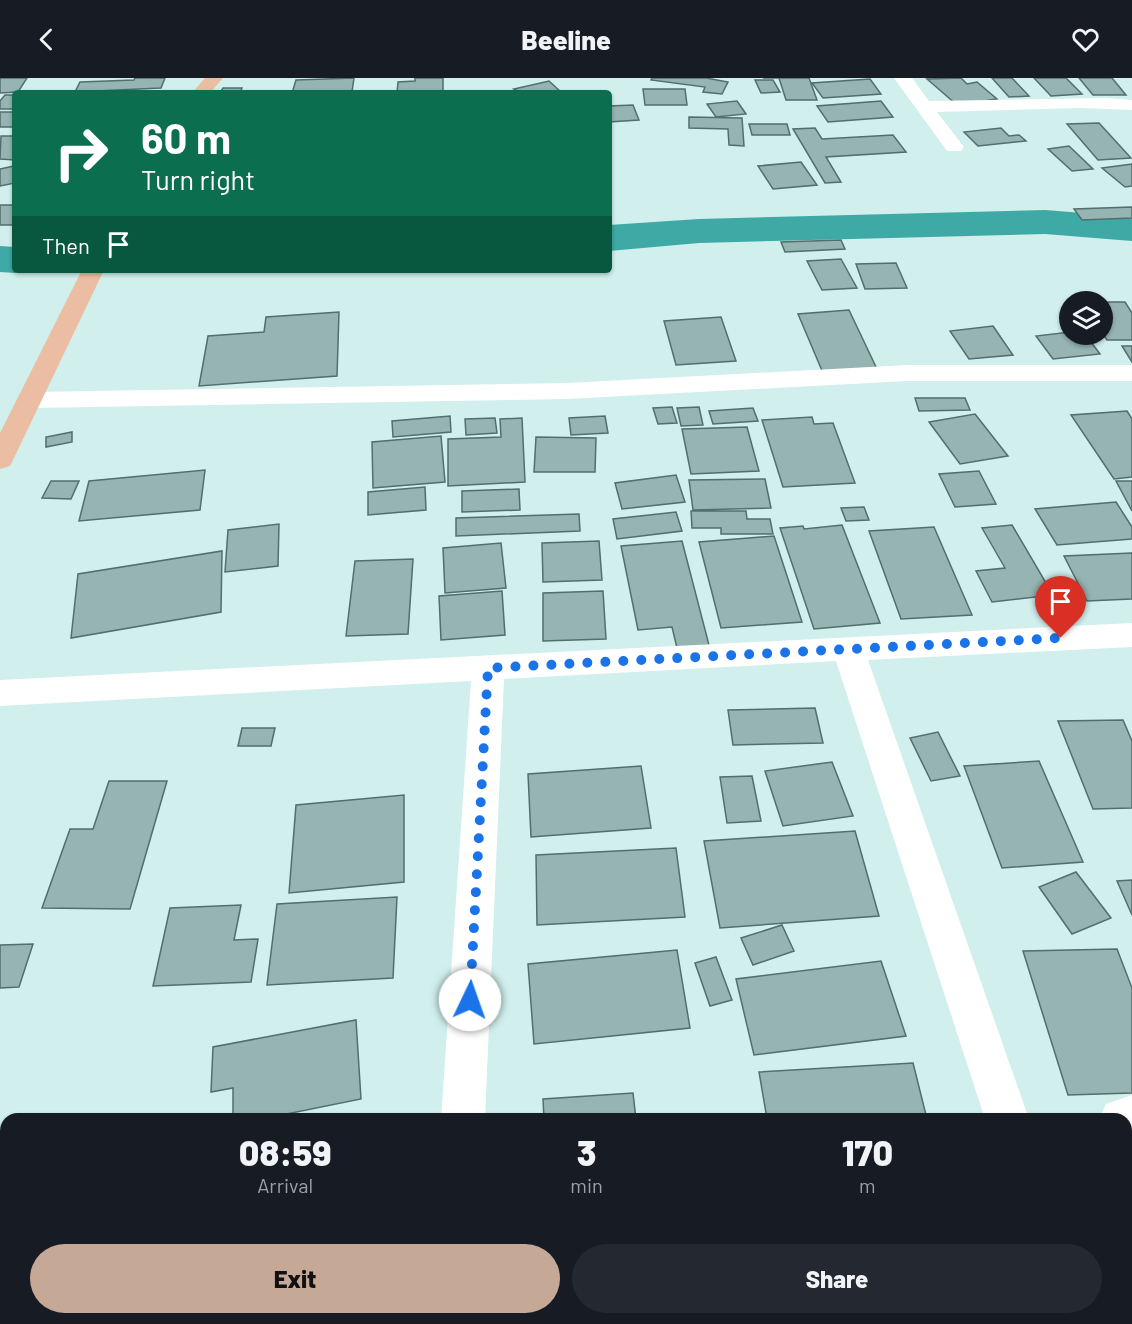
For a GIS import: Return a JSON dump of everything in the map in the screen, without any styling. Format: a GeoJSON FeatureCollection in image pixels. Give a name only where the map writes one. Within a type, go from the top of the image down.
{"type":"FeatureCollection","features":[{"type":"Feature","properties":{"kind":"main road"},"geometry":{"type":"LineString","coordinates":[[204,90],[214,78]]}},
{"type":"Feature","properties":{"kind":"main road"},"geometry":{"type":"LineString","coordinates":[[0,460],[92,273]]}},
{"type":"Feature","properties":{"kind":"street"},"geometry":{"type":"LineString","coordinates":[[903,78],[954,147]]}},
{"type":"Feature","properties":{"kind":"street"},"geometry":{"type":"LineString","coordinates":[[925,106],[959,108],[1106,103],[1132,105]]}},
{"type":"Feature","properties":{"kind":"street"},"geometry":{"type":"LineString","coordinates":[[31,400],[567,391],[907,373],[1132,373]]}},
{"type":"Feature","properties":{"kind":"street"},"geometry":{"type":"LineString","coordinates":[[0,693],[1132,635]]}},
{"type":"Feature","properties":{"kind":"street"},"geometry":{"type":"LineString","coordinates":[[848,648],[1005,1113]]}},
{"type":"Feature","properties":{"kind":"street"},"geometry":{"type":"LineString","coordinates":[[463,1113],[488,668]]}},
{"type":"Feature","properties":{"kind":"building"},"geometry":{"type":"Polygon","coordinates":[[[0,78],[27,78],[19,90],[0,93],[0,78]]]}},
{"type":"Feature","properties":{"kind":"building"},"geometry":{"type":"Polygon","coordinates":[[[135,78],[165,78],[161,88],[76,90],[80,82],[134,80],[135,78]]]}},
{"type":"Feature","properties":{"kind":"building"},"geometry":{"type":"Polygon","coordinates":[[[354,78],[352,90],[293,90],[296,80],[354,78]]]}},
{"type":"Feature","properties":{"kind":"building"},"geometry":{"type":"Polygon","coordinates":[[[415,78],[443,78],[443,90],[397,90],[398,82],[415,81],[415,78]]]}},
{"type":"Feature","properties":{"kind":"building"},"geometry":{"type":"Polygon","coordinates":[[[652,78],[706,78],[728,82],[722,94],[703,92],[705,87],[651,80],[652,78]]]}},
{"type":"Feature","properties":{"kind":"building"},"geometry":{"type":"Polygon","coordinates":[[[779,78],[809,78],[817,100],[786,100],[779,78]]]}},
{"type":"Feature","properties":{"kind":"building"},"geometry":{"type":"Polygon","coordinates":[[[961,78],[967,84],[977,82],[997,99],[957,105],[927,79],[961,78]]]}},
{"type":"Feature","properties":{"kind":"building"},"geometry":{"type":"Polygon","coordinates":[[[992,78],[1012,78],[1029,96],[1009,97],[992,78]]]}},
{"type":"Feature","properties":{"kind":"building"},"geometry":{"type":"Polygon","coordinates":[[[1034,78],[1066,78],[1082,94],[1051,96],[1034,78]]]}},
{"type":"Feature","properties":{"kind":"building"},"geometry":{"type":"Polygon","coordinates":[[[1079,78],[1112,78],[1126,95],[1093,95],[1079,78]]]}},
{"type":"Feature","properties":{"kind":"building"},"geometry":{"type":"Polygon","coordinates":[[[870,79],[881,94],[823,98],[812,83],[870,79]]]}},
{"type":"Feature","properties":{"kind":"building"},"geometry":{"type":"Polygon","coordinates":[[[755,80],[773,80],[780,92],[761,93],[755,80]]]}},
{"type":"Feature","properties":{"kind":"building"},"geometry":{"type":"Polygon","coordinates":[[[549,81],[559,90],[516,90],[514,89],[549,81]]]}},
{"type":"Feature","properties":{"kind":"building"},"geometry":{"type":"Polygon","coordinates":[[[223,88],[242,88],[241,90],[222,90],[223,88]]]}},
{"type":"Feature","properties":{"kind":"building"},"geometry":{"type":"Polygon","coordinates":[[[643,89],[685,89],[687,105],[645,105],[643,89]]]}},
{"type":"Feature","properties":{"kind":"building"},"geometry":{"type":"Polygon","coordinates":[[[5,95],[12,95],[12,109],[0,109],[0,101],[5,95]]]}},
{"type":"Feature","properties":{"kind":"building"},"geometry":{"type":"Polygon","coordinates":[[[737,101],[746,114],[716,117],[707,104],[737,101]]]}},
{"type":"Feature","properties":{"kind":"building"},"geometry":{"type":"Polygon","coordinates":[[[881,101],[893,117],[828,122],[817,106],[881,101]]]}},
{"type":"Feature","properties":{"kind":"building"},"geometry":{"type":"Polygon","coordinates":[[[633,105],[639,120],[612,122],[612,106],[633,105]]]}},
{"type":"Feature","properties":{"kind":"building"},"geometry":{"type":"Polygon","coordinates":[[[0,112],[12,112],[12,127],[0,127],[0,112]]]}},
{"type":"Feature","properties":{"kind":"building"},"geometry":{"type":"Polygon","coordinates":[[[689,117],[742,118],[744,146],[729,145],[728,129],[689,128],[689,117]]]}},
{"type":"Feature","properties":{"kind":"building"},"geometry":{"type":"Polygon","coordinates":[[[1099,123],[1131,158],[1098,160],[1067,124],[1099,123]]]}},
{"type":"Feature","properties":{"kind":"building"},"geometry":{"type":"Polygon","coordinates":[[[749,124],[787,124],[790,135],[752,135],[749,124]]]}},
{"type":"Feature","properties":{"kind":"building"},"geometry":{"type":"Polygon","coordinates":[[[815,128],[822,139],[893,135],[906,152],[826,157],[841,182],[825,183],[793,129],[815,128]]]}},
{"type":"Feature","properties":{"kind":"building"},"geometry":{"type":"Polygon","coordinates":[[[1001,128],[1009,136],[1019,135],[1026,141],[978,146],[964,132],[1001,128]]]}},
{"type":"Feature","properties":{"kind":"building"},"geometry":{"type":"Polygon","coordinates":[[[1,136],[12,136],[12,160],[0,159],[1,136]]]}},
{"type":"Feature","properties":{"kind":"building"},"geometry":{"type":"Polygon","coordinates":[[[1069,146],[1093,169],[1072,171],[1048,149],[1069,146]]]}},
{"type":"Feature","properties":{"kind":"building"},"geometry":{"type":"Polygon","coordinates":[[[801,162],[817,185],[773,189],[758,166],[801,162]]]}},
{"type":"Feature","properties":{"kind":"building"},"geometry":{"type":"Polygon","coordinates":[[[1132,164],[1132,186],[1125,187],[1102,168],[1132,164]]]}},
{"type":"Feature","properties":{"kind":"building"},"geometry":{"type":"Polygon","coordinates":[[[12,166],[12,184],[0,186],[0,169],[12,166]]]}},
{"type":"Feature","properties":{"kind":"building"},"geometry":{"type":"Polygon","coordinates":[[[0,205],[12,205],[12,225],[0,225],[0,205]]]}},
{"type":"Feature","properties":{"kind":"building"},"geometry":{"type":"Polygon","coordinates":[[[1132,207],[1132,218],[1082,220],[1074,209],[1132,207]]]}},
{"type":"Feature","properties":{"kind":"building"},"geometry":{"type":"Polygon","coordinates":[[[841,240],[845,249],[785,252],[781,242],[841,240]]]}},
{"type":"Feature","properties":{"kind":"building"},"geometry":{"type":"Polygon","coordinates":[[[841,259],[857,288],[822,290],[807,261],[841,259]]]}},
{"type":"Feature","properties":{"kind":"building"},"geometry":{"type":"Polygon","coordinates":[[[896,263],[907,288],[865,289],[856,264],[896,263]]]}},
{"type":"Feature","properties":{"kind":"building"},"geometry":{"type":"Polygon","coordinates":[[[1113,302],[1125,302],[1132,313],[1132,340],[1113,340],[1113,302]]]}},
{"type":"Feature","properties":{"kind":"building"},"geometry":{"type":"Polygon","coordinates":[[[849,310],[877,369],[823,373],[798,314],[849,310]]]}},
{"type":"Feature","properties":{"kind":"building"},"geometry":{"type":"Polygon","coordinates":[[[339,312],[337,376],[199,386],[208,336],[264,332],[266,317],[339,312]]]}},
{"type":"Feature","properties":{"kind":"building"},"geometry":{"type":"Polygon","coordinates":[[[721,317],[736,361],[676,365],[664,321],[721,317]]]}},
{"type":"Feature","properties":{"kind":"building"},"geometry":{"type":"Polygon","coordinates":[[[993,326],[1013,355],[969,359],[950,331],[993,326]]]}},
{"type":"Feature","properties":{"kind":"building"},"geometry":{"type":"Polygon","coordinates":[[[1059,333],[1059,345],[1093,345],[1100,354],[1053,359],[1036,336],[1059,333]]]}},
{"type":"Feature","properties":{"kind":"building"},"geometry":{"type":"Polygon","coordinates":[[[1122,346],[1132,346],[1132,362],[1122,346]]]}},
{"type":"Feature","properties":{"kind":"building"},"geometry":{"type":"Polygon","coordinates":[[[915,398],[965,398],[970,410],[919,411],[915,398]]]}},
{"type":"Feature","properties":{"kind":"building"},"geometry":{"type":"Polygon","coordinates":[[[672,407],[677,423],[658,424],[653,408],[672,407]]]}},
{"type":"Feature","properties":{"kind":"building"},"geometry":{"type":"Polygon","coordinates":[[[699,407],[703,425],[681,426],[677,408],[699,407]]]}},
{"type":"Feature","properties":{"kind":"building"},"geometry":{"type":"Polygon","coordinates":[[[753,408],[758,421],[713,424],[709,411],[753,408]]]}},
{"type":"Feature","properties":{"kind":"building"},"geometry":{"type":"Polygon","coordinates":[[[1127,411],[1132,419],[1132,477],[1114,479],[1071,415],[1127,411]]]}},
{"type":"Feature","properties":{"kind":"building"},"geometry":{"type":"Polygon","coordinates":[[[975,414],[1008,456],[960,464],[929,422],[975,414]]]}},
{"type":"Feature","properties":{"kind":"building"},"geometry":{"type":"Polygon","coordinates":[[[450,416],[451,432],[393,437],[392,421],[450,416]]]}},
{"type":"Feature","properties":{"kind":"building"},"geometry":{"type":"Polygon","coordinates":[[[605,416],[608,433],[571,435],[569,418],[605,416]]]}},
{"type":"Feature","properties":{"kind":"building"},"geometry":{"type":"Polygon","coordinates":[[[812,417],[814,424],[833,423],[855,483],[783,487],[762,420],[812,417]]]}},
{"type":"Feature","properties":{"kind":"building"},"geometry":{"type":"Polygon","coordinates":[[[495,418],[497,433],[466,435],[465,419],[495,418]]]}},
{"type":"Feature","properties":{"kind":"building"},"geometry":{"type":"Polygon","coordinates":[[[522,418],[525,482],[448,486],[448,439],[501,437],[500,419],[522,418]]]}},
{"type":"Feature","properties":{"kind":"building"},"geometry":{"type":"Polygon","coordinates":[[[747,427],[759,471],[691,474],[682,429],[747,427]]]}},
{"type":"Feature","properties":{"kind":"building"},"geometry":{"type":"Polygon","coordinates":[[[72,432],[72,442],[46,447],[46,437],[72,432]]]}},
{"type":"Feature","properties":{"kind":"building"},"geometry":{"type":"Polygon","coordinates":[[[441,436],[445,482],[373,488],[372,442],[441,436]]]}},
{"type":"Feature","properties":{"kind":"building"},"geometry":{"type":"Polygon","coordinates":[[[536,437],[596,438],[595,472],[534,472],[536,437]]]}},
{"type":"Feature","properties":{"kind":"building"},"geometry":{"type":"Polygon","coordinates":[[[205,470],[200,510],[79,521],[89,481],[205,470]]]}},
{"type":"Feature","properties":{"kind":"building"},"geometry":{"type":"Polygon","coordinates":[[[979,471],[996,504],[955,507],[939,474],[979,471]]]}},
{"type":"Feature","properties":{"kind":"building"},"geometry":{"type":"Polygon","coordinates":[[[676,475],[685,502],[622,509],[615,483],[676,475]]]}},
{"type":"Feature","properties":{"kind":"building"},"geometry":{"type":"Polygon","coordinates":[[[765,479],[771,508],[693,510],[689,480],[765,479]]]}},
{"type":"Feature","properties":{"kind":"building"},"geometry":{"type":"Polygon","coordinates":[[[51,481],[79,481],[71,499],[42,498],[51,481]]]}},
{"type":"Feature","properties":{"kind":"building"},"geometry":{"type":"Polygon","coordinates":[[[1116,481],[1132,481],[1132,511],[1116,481]]]}},
{"type":"Feature","properties":{"kind":"building"},"geometry":{"type":"Polygon","coordinates":[[[425,487],[426,510],[368,515],[368,492],[425,487]]]}},
{"type":"Feature","properties":{"kind":"building"},"geometry":{"type":"Polygon","coordinates":[[[519,489],[520,510],[462,512],[462,491],[519,489]]]}},
{"type":"Feature","properties":{"kind":"building"},"geometry":{"type":"Polygon","coordinates":[[[1116,502],[1132,527],[1132,539],[1057,545],[1035,509],[1116,502]]]}},
{"type":"Feature","properties":{"kind":"building"},"geometry":{"type":"Polygon","coordinates":[[[864,507],[869,520],[846,521],[841,508],[864,507]]]}},
{"type":"Feature","properties":{"kind":"building"},"geometry":{"type":"Polygon","coordinates":[[[691,511],[746,511],[747,519],[770,519],[773,534],[721,534],[721,528],[692,528],[691,511]]]}},
{"type":"Feature","properties":{"kind":"building"},"geometry":{"type":"Polygon","coordinates":[[[676,512],[682,531],[617,539],[613,519],[676,512]]]}},
{"type":"Feature","properties":{"kind":"building"},"geometry":{"type":"Polygon","coordinates":[[[579,514],[580,531],[456,536],[456,518],[579,514]]]}},
{"type":"Feature","properties":{"kind":"building"},"geometry":{"type":"Polygon","coordinates":[[[279,524],[278,566],[225,572],[228,530],[279,524]]]}},
{"type":"Feature","properties":{"kind":"building"},"geometry":{"type":"Polygon","coordinates":[[[842,525],[880,623],[814,629],[780,528],[803,526],[804,529],[842,525]]]}},
{"type":"Feature","properties":{"kind":"building"},"geometry":{"type":"Polygon","coordinates":[[[1012,525],[1053,595],[992,602],[976,571],[1005,568],[982,528],[1012,525]]]}},
{"type":"Feature","properties":{"kind":"building"},"geometry":{"type":"Polygon","coordinates":[[[934,527],[972,615],[901,619],[869,531],[934,527]]]}},
{"type":"Feature","properties":{"kind":"building"},"geometry":{"type":"Polygon","coordinates":[[[774,536],[802,622],[721,628],[699,542],[774,536]]]}},
{"type":"Feature","properties":{"kind":"building"},"geometry":{"type":"Polygon","coordinates":[[[599,541],[602,580],[543,582],[542,543],[599,541]]]}},
{"type":"Feature","properties":{"kind":"building"},"geometry":{"type":"Polygon","coordinates":[[[682,541],[709,645],[677,648],[672,627],[638,630],[621,546],[682,541]]]}},
{"type":"Feature","properties":{"kind":"building"},"geometry":{"type":"Polygon","coordinates":[[[501,543],[506,588],[445,593],[443,548],[501,543]]]}},
{"type":"Feature","properties":{"kind":"building"},"geometry":{"type":"Polygon","coordinates":[[[222,551],[221,612],[71,638],[78,574],[222,551]]]}},
{"type":"Feature","properties":{"kind":"building"},"geometry":{"type":"Polygon","coordinates":[[[1132,553],[1132,599],[1087,601],[1064,556],[1132,553]]]}},
{"type":"Feature","properties":{"kind":"building"},"geometry":{"type":"Polygon","coordinates":[[[413,559],[408,634],[346,636],[355,561],[413,559]]]}},
{"type":"Feature","properties":{"kind":"building"},"geometry":{"type":"Polygon","coordinates":[[[502,591],[505,635],[441,640],[439,596],[502,591]]]}},
{"type":"Feature","properties":{"kind":"building"},"geometry":{"type":"Polygon","coordinates":[[[603,591],[606,639],[543,641],[543,593],[603,591]]]}},
{"type":"Feature","properties":{"kind":"building"},"geometry":{"type":"Polygon","coordinates":[[[815,708],[823,743],[733,745],[728,710],[815,708]]]}},
{"type":"Feature","properties":{"kind":"building"},"geometry":{"type":"Polygon","coordinates":[[[1123,720],[1132,741],[1132,808],[1093,809],[1058,721],[1123,720]]]}},
{"type":"Feature","properties":{"kind":"building"},"geometry":{"type":"Polygon","coordinates":[[[242,728],[275,728],[271,746],[238,746],[242,728]]]}},
{"type":"Feature","properties":{"kind":"building"},"geometry":{"type":"Polygon","coordinates":[[[938,732],[960,776],[931,781],[910,738],[938,732]]]}},
{"type":"Feature","properties":{"kind":"building"},"geometry":{"type":"Polygon","coordinates":[[[1039,761],[1083,862],[1002,868],[964,766],[1039,761]]]}},
{"type":"Feature","properties":{"kind":"building"},"geometry":{"type":"Polygon","coordinates":[[[832,762],[853,816],[783,826],[765,771],[832,762]]]}},
{"type":"Feature","properties":{"kind":"building"},"geometry":{"type":"Polygon","coordinates":[[[641,766],[651,828],[531,837],[528,774],[641,766]]]}},
{"type":"Feature","properties":{"kind":"building"},"geometry":{"type":"Polygon","coordinates":[[[752,776],[761,821],[727,823],[720,777],[752,776]]]}},
{"type":"Feature","properties":{"kind":"building"},"geometry":{"type":"Polygon","coordinates":[[[109,781],[167,781],[130,909],[42,908],[70,829],[93,829],[109,781]]]}},
{"type":"Feature","properties":{"kind":"building"},"geometry":{"type":"Polygon","coordinates":[[[404,795],[404,882],[289,893],[296,805],[404,795]]]}},
{"type":"Feature","properties":{"kind":"building"},"geometry":{"type":"Polygon","coordinates":[[[855,831],[879,916],[720,928],[704,841],[855,831]]]}},
{"type":"Feature","properties":{"kind":"building"},"geometry":{"type":"Polygon","coordinates":[[[676,848],[685,917],[537,925],[536,855],[676,848]]]}},
{"type":"Feature","properties":{"kind":"building"},"geometry":{"type":"Polygon","coordinates":[[[1076,872],[1111,918],[1072,934],[1039,887],[1076,872]]]}},
{"type":"Feature","properties":{"kind":"building"},"geometry":{"type":"Polygon","coordinates":[[[1132,880],[1132,915],[1117,881],[1132,880]]]}},
{"type":"Feature","properties":{"kind":"building"},"geometry":{"type":"Polygon","coordinates":[[[397,897],[393,978],[267,985],[277,904],[397,897]]]}},
{"type":"Feature","properties":{"kind":"building"},"geometry":{"type":"Polygon","coordinates":[[[241,905],[234,940],[258,939],[251,982],[153,986],[170,908],[241,905]]]}},
{"type":"Feature","properties":{"kind":"building"},"geometry":{"type":"Polygon","coordinates":[[[782,925],[794,951],[753,965],[741,938],[782,925]]]}},
{"type":"Feature","properties":{"kind":"building"},"geometry":{"type":"Polygon","coordinates":[[[33,944],[19,987],[0,988],[0,945],[33,944]]]}},
{"type":"Feature","properties":{"kind":"building"},"geometry":{"type":"Polygon","coordinates":[[[1117,949],[1132,988],[1132,1093],[1068,1095],[1023,951],[1117,949]]]}},
{"type":"Feature","properties":{"kind":"building"},"geometry":{"type":"Polygon","coordinates":[[[677,950],[690,1028],[534,1044],[528,964],[677,950]]]}},
{"type":"Feature","properties":{"kind":"building"},"geometry":{"type":"Polygon","coordinates":[[[716,957],[732,1000],[710,1006],[695,963],[716,957]]]}},
{"type":"Feature","properties":{"kind":"building"},"geometry":{"type":"Polygon","coordinates":[[[881,961],[906,1036],[754,1055],[736,979],[881,961]]]}},
{"type":"Feature","properties":{"kind":"building"},"geometry":{"type":"Polygon","coordinates":[[[356,1020],[361,1099],[292,1113],[233,1113],[233,1088],[211,1092],[213,1047],[356,1020]]]}},
{"type":"Feature","properties":{"kind":"building"},"geometry":{"type":"Polygon","coordinates":[[[913,1063],[926,1113],[766,1113],[759,1072],[913,1063]]]}},
{"type":"Feature","properties":{"kind":"building"},"geometry":{"type":"Polygon","coordinates":[[[633,1093],[635,1113],[544,1113],[543,1099],[633,1093]]]}},
{"type":"Feature","properties":{"kind":"waterway"},"geometry":{"type":"LineString","coordinates":[[612,238],[699,231],[1045,222],[1132,229]]}},
{"type":"Feature","properties":{"kind":"waterway"},"geometry":{"type":"LineString","coordinates":[[0,259],[12,260]]}},
{"type":"Feature","properties":{"kind":"route"},"geometry":{"type":"LineString","coordinates":[[470,1000],[488,668],[1061,638]]}}]}
